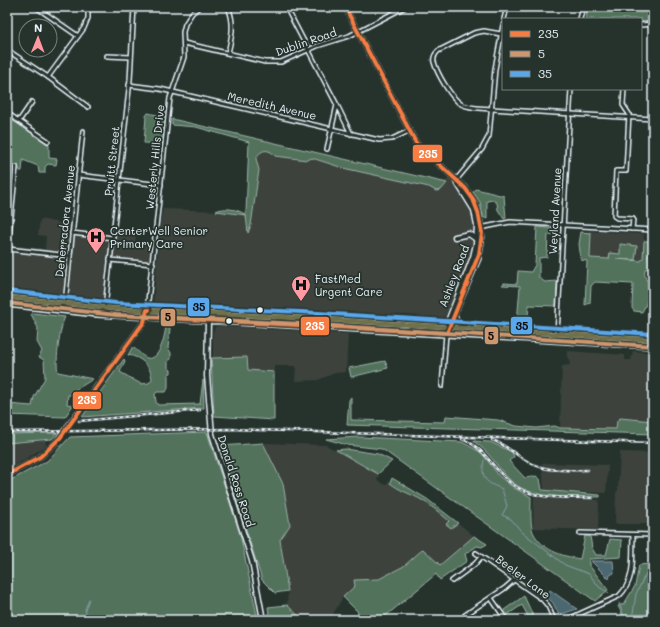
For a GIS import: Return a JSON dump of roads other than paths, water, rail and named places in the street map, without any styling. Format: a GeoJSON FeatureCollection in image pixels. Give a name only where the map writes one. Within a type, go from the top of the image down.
{"type":"FeatureCollection","features":[{"type":"Feature","properties":{"kind":"main road"},"geometry":{"type":"LineString","coordinates":[[7,297],[105,308],[316,319],[653,340]]}},
{"type":"Feature","properties":{"kind":"main road"},"geometry":{"type":"LineString","coordinates":[[7,304],[97,314],[653,346]]}},
{"type":"Feature","properties":{"kind":"main road"},"geometry":{"type":"LineString","coordinates":[[208,321],[211,317],[239,318],[243,315]]}},
{"type":"Feature","properties":{"kind":"main road"},"geometry":{"type":"LineString","coordinates":[[268,324],[277,321],[313,323],[316,319]]}},
{"type":"Feature","properties":{"kind":"main road"},"geometry":{"type":"LineString","coordinates":[[521,338],[554,337],[557,334]]}},
{"type":"Feature","properties":{"kind":"main road"},"geometry":{"type":"LineString","coordinates":[[557,340],[562,338],[589,336]]}},
{"type":"Feature","properties":{"kind":"street"},"geometry":{"type":"LineString","coordinates":[[36,7],[78,36]]}},
{"type":"Feature","properties":{"kind":"street"},"geometry":{"type":"LineString","coordinates":[[48,77],[86,23],[88,7]]}},
{"type":"Feature","properties":{"kind":"street","name":"Pruitt Street"},"geometry":{"type":"LineString","coordinates":[[105,308],[129,86],[134,7]]}},
{"type":"Feature","properties":{"kind":"street","name":"Westerly Hills Drive"},"geometry":{"type":"LineString","coordinates":[[146,317],[172,92],[183,61],[186,21],[199,7]]}},
{"type":"Feature","properties":{"kind":"street"},"geometry":{"type":"LineString","coordinates":[[228,7],[233,30],[228,53]]}},
{"type":"Feature","properties":{"kind":"street"},"geometry":{"type":"LineString","coordinates":[[286,7],[351,134]]}},
{"type":"Feature","properties":{"kind":"street","name":"Ashley Road"},"geometry":{"type":"LineString","coordinates":[[345,7],[409,131],[422,150],[456,180],[472,198],[478,212],[482,228],[482,244],[479,257],[457,310],[447,327]]}},
{"type":"Feature","properties":{"kind":"street","name":"Dublin Road"},"geometry":{"type":"LineString","coordinates":[[184,43],[274,62],[287,60],[308,50],[340,40],[358,32],[405,7]]}},
{"type":"Feature","properties":{"kind":"street"},"geometry":{"type":"LineString","coordinates":[[504,18],[507,7]]}},
{"type":"Feature","properties":{"kind":"street"},"geometry":{"type":"LineString","coordinates":[[580,18],[583,7]]}},
{"type":"Feature","properties":{"kind":"street"},"geometry":{"type":"LineString","coordinates":[[642,25],[653,24]]}},
{"type":"Feature","properties":{"kind":"street"},"geometry":{"type":"LineString","coordinates":[[456,180],[485,145],[490,130],[495,69],[502,30]]}},
{"type":"Feature","properties":{"kind":"street"},"geometry":{"type":"LineString","coordinates":[[501,34],[484,31],[474,33],[438,51],[434,59],[435,64],[450,94],[456,100],[470,107],[653,119]]}},
{"type":"Feature","properties":{"kind":"street"},"geometry":{"type":"LineString","coordinates":[[7,50],[48,77],[88,107]]}},
{"type":"Feature","properties":{"kind":"street"},"geometry":{"type":"LineString","coordinates":[[107,56],[131,57]]}},
{"type":"Feature","properties":{"kind":"street","name":"Meredith Avenue"},"geometry":{"type":"LineString","coordinates":[[129,86],[172,92],[351,134],[385,140],[409,131]]}},
{"type":"Feature","properties":{"kind":"street","name":"Weyland Avenue"},"geometry":{"type":"LineString","coordinates":[[557,334],[571,90]]}},
{"type":"Feature","properties":{"kind":"street"},"geometry":{"type":"LineString","coordinates":[[624,90],[623,105],[629,113],[626,171],[616,171],[614,216],[617,218],[633,219],[632,229]]}},
{"type":"Feature","properties":{"kind":"street"},"geometry":{"type":"LineString","coordinates":[[19,121],[32,102]]}},
{"type":"Feature","properties":{"kind":"street"},"geometry":{"type":"LineString","coordinates":[[327,149],[337,105]]}},
{"type":"Feature","properties":{"kind":"street"},"geometry":{"type":"LineString","coordinates":[[7,113],[48,141]]}},
{"type":"Feature","properties":{"kind":"street","name":"Deherradora Avenue"},"geometry":{"type":"LineString","coordinates":[[65,304],[83,132]]}},
{"type":"Feature","properties":{"kind":"street"},"geometry":{"type":"LineString","coordinates":[[7,257],[16,167]]}},
{"type":"Feature","properties":{"kind":"street"},"geometry":{"type":"LineString","coordinates":[[78,175],[161,185]]}},
{"type":"Feature","properties":{"kind":"street","name":"Ashley Road"},"geometry":{"type":"LineString","coordinates":[[442,386],[447,327],[473,257],[477,229],[473,208],[456,180]]}},
{"type":"Feature","properties":{"kind":"street"},"geometry":{"type":"LineString","coordinates":[[477,229],[510,222],[653,230]]}},
{"type":"Feature","properties":{"kind":"street"},"geometry":{"type":"LineString","coordinates":[[72,233],[112,238]]}},
{"type":"Feature","properties":{"kind":"street"},"geometry":{"type":"LineString","coordinates":[[455,237],[470,235],[475,237],[476,242]]}},
{"type":"Feature","properties":{"kind":"street"},"geometry":{"type":"LineString","coordinates":[[8,249],[70,256]]}},
{"type":"Feature","properties":{"kind":"street"},"geometry":{"type":"LineString","coordinates":[[110,260],[153,264]]}},
{"type":"Feature","properties":{"kind":"street"},"geometry":{"type":"LineString","coordinates":[[58,310],[65,304]]}},
{"type":"Feature","properties":{"kind":"street"},"geometry":{"type":"LineString","coordinates":[[97,314],[105,308]]}},
{"type":"Feature","properties":{"kind":"street"},"geometry":{"type":"LineString","coordinates":[[457,310],[456,322],[467,328]]}},
{"type":"Feature","properties":{"kind":"street"},"geometry":{"type":"LineString","coordinates":[[7,475],[40,457],[56,442],[146,317]]}},
{"type":"Feature","properties":{"kind":"street","name":"Donald Ross Road"},"geometry":{"type":"LineString","coordinates":[[208,321],[208,376],[212,434],[252,561],[263,620]]}},
{"type":"Feature","properties":{"kind":"street"},"geometry":{"type":"LineString","coordinates":[[580,533],[653,536]]}},
{"type":"Feature","properties":{"kind":"street"},"geometry":{"type":"LineString","coordinates":[[566,620],[619,596],[624,591],[631,578],[633,535]]}},
{"type":"Feature","properties":{"kind":"street","name":"Beeler Lane"},"geometry":{"type":"LineString","coordinates":[[476,553],[542,599],[548,606],[554,620]]}},
{"type":"Feature","properties":{"kind":"street"},"geometry":{"type":"LineString","coordinates":[[452,581],[475,564],[481,556]]}},
{"type":"Feature","properties":{"kind":"street"},"geometry":{"type":"LineString","coordinates":[[465,615],[508,586],[514,580]]}},
{"type":"Feature","properties":{"kind":"street"},"geometry":{"type":"LineString","coordinates":[[491,598],[506,620]]}},
{"type":"Feature","properties":{"kind":"water"},"geometry":{"type":"Polygon","coordinates":[[[591,561],[613,561],[614,573],[610,575],[609,579],[591,561]]]}},
{"type":"Feature","properties":{"kind":"water"},"geometry":{"type":"Polygon","coordinates":[[[550,590],[577,609],[559,615],[553,603],[546,596],[550,590]]]}},
{"type":"Feature","properties":{"kind":"waterway"},"geometry":{"type":"LineString","coordinates":[[484,460],[483,471],[485,478],[489,483],[502,489],[507,506],[502,515],[511,519],[522,532],[565,565],[589,574],[599,587],[609,593]]}},
{"type":"Feature","properties":{"kind":"waterway"},"geometry":{"type":"LineString","coordinates":[[632,620],[636,594],[653,559]]}},
{"type":"Feature","properties":{"kind":"waterway"},"geometry":{"type":"LineString","coordinates":[[88,620],[85,610],[89,599]]}},
{"type":"Feature","properties":{"kind":"waterway"},"geometry":{"type":"LineString","coordinates":[[619,603],[624,616],[631,617]]}},
{"type":"Feature","properties":{"kind":"railway"},"geometry":{"type":"LineString","coordinates":[[79,421],[200,410]]}},
{"type":"Feature","properties":{"kind":"railway"},"geometry":{"type":"LineString","coordinates":[[7,432],[230,429],[653,443]]}},
{"type":"Feature","properties":{"kind":"railway"},"geometry":{"type":"LineString","coordinates":[[462,439],[477,448],[505,478],[521,489],[540,496],[561,498],[593,498]]}},
{"type":"Feature","properties":{"kind":"railway"},"geometry":{"type":"LineString","coordinates":[[492,440],[498,442],[529,462],[541,467],[561,470],[588,470]]}},
{"type":"Feature","properties":{"kind":"place","name":"CenterWell Senior Primary Care"},"geometry":{"type":"Point","coordinates":[96,254]}},
{"type":"Feature","properties":{"kind":"place","name":"FastMed Urgent Care"},"geometry":{"type":"Point","coordinates":[301,302]}}]}
